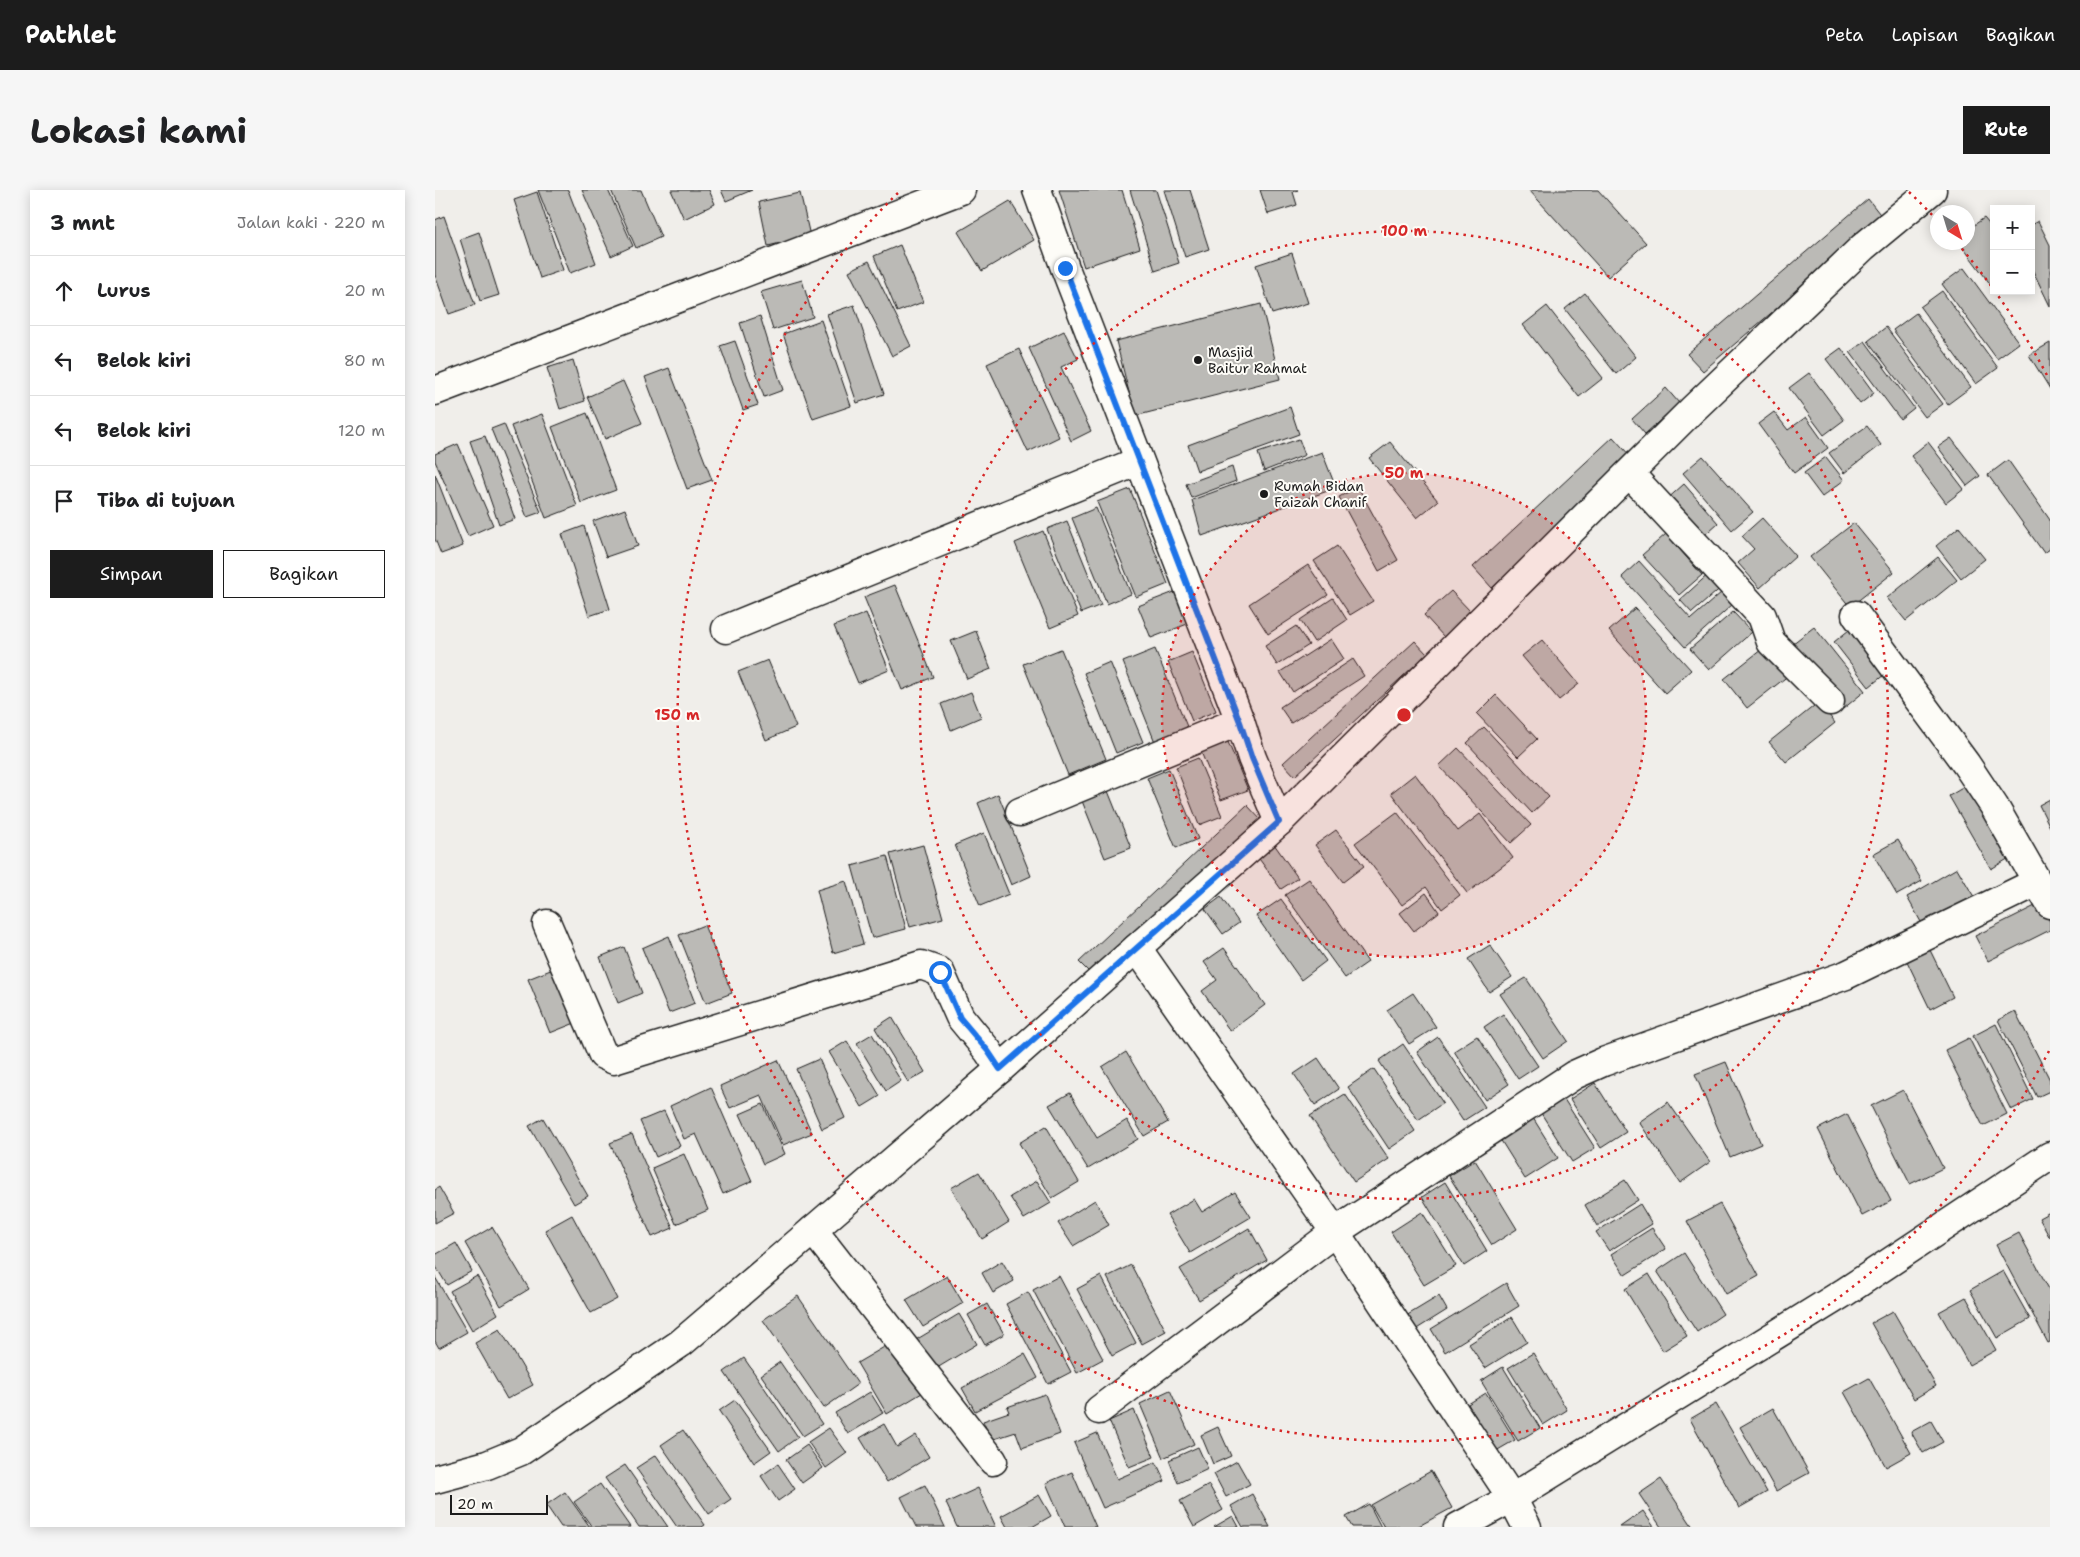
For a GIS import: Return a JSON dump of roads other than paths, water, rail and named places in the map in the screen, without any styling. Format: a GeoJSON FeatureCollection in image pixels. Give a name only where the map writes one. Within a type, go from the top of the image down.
{"type":"FeatureCollection","features":[{"type":"Feature","properties":{"kind":"street"},"geometry":{"type":"LineString","coordinates":[[435,391],[961,190]]}},
{"type":"Feature","properties":{"kind":"street"},"geometry":{"type":"LineString","coordinates":[[1037,190],[1065,268],[1240,722],[1252,758],[1275,811]]}},
{"type":"Feature","properties":{"kind":"street"},"geometry":{"type":"LineString","coordinates":[[435,1479],[487,1465],[527,1447],[681,1343],[813,1230],[994,1060],[1137,948],[1275,811],[1630,474],[1692,410],[1863,247],[1932,190]]}},
{"type":"Feature","properties":{"kind":"street"},"geometry":{"type":"LineString","coordinates":[[726,629],[1139,461]]}},
{"type":"Feature","properties":{"kind":"street"},"geometry":{"type":"LineString","coordinates":[[1630,474],[1762,616],[1771,642],[1830,701]]}},
{"type":"Feature","properties":{"kind":"street"},"geometry":{"type":"LineString","coordinates":[[1099,1410],[1335,1232],[1574,1075],[1603,1062],[1846,974],[2044,893],[1994,806],[1966,764],[1856,615]]}},
{"type":"Feature","properties":{"kind":"street"},"geometry":{"type":"LineString","coordinates":[[1020,812],[1240,722]]}},
{"type":"Feature","properties":{"kind":"street"},"geometry":{"type":"LineString","coordinates":[[547,924],[603,1055],[614,1060],[921,965],[940,972],[960,1018],[994,1060]]}},
{"type":"Feature","properties":{"kind":"street"},"geometry":{"type":"LineString","coordinates":[[1137,948],[1335,1232],[1512,1498],[1527,1527]]}},
{"type":"Feature","properties":{"kind":"street"},"geometry":{"type":"LineString","coordinates":[[1458,1527],[1512,1498],[1845,1292],[2050,1156]]}},
{"type":"Feature","properties":{"kind":"street"},"geometry":{"type":"LineString","coordinates":[[813,1230],[993,1461]]}},
{"type":"Feature","properties":{"kind":"place","name":"Masjid Baitur Rahmat"},"geometry":{"type":"Point","coordinates":[1198,360]}},
{"type":"Feature","properties":{"kind":"place","name":"Rumah Bidan Faizah Chanif"},"geometry":{"type":"Point","coordinates":[1264,494]}}]}
